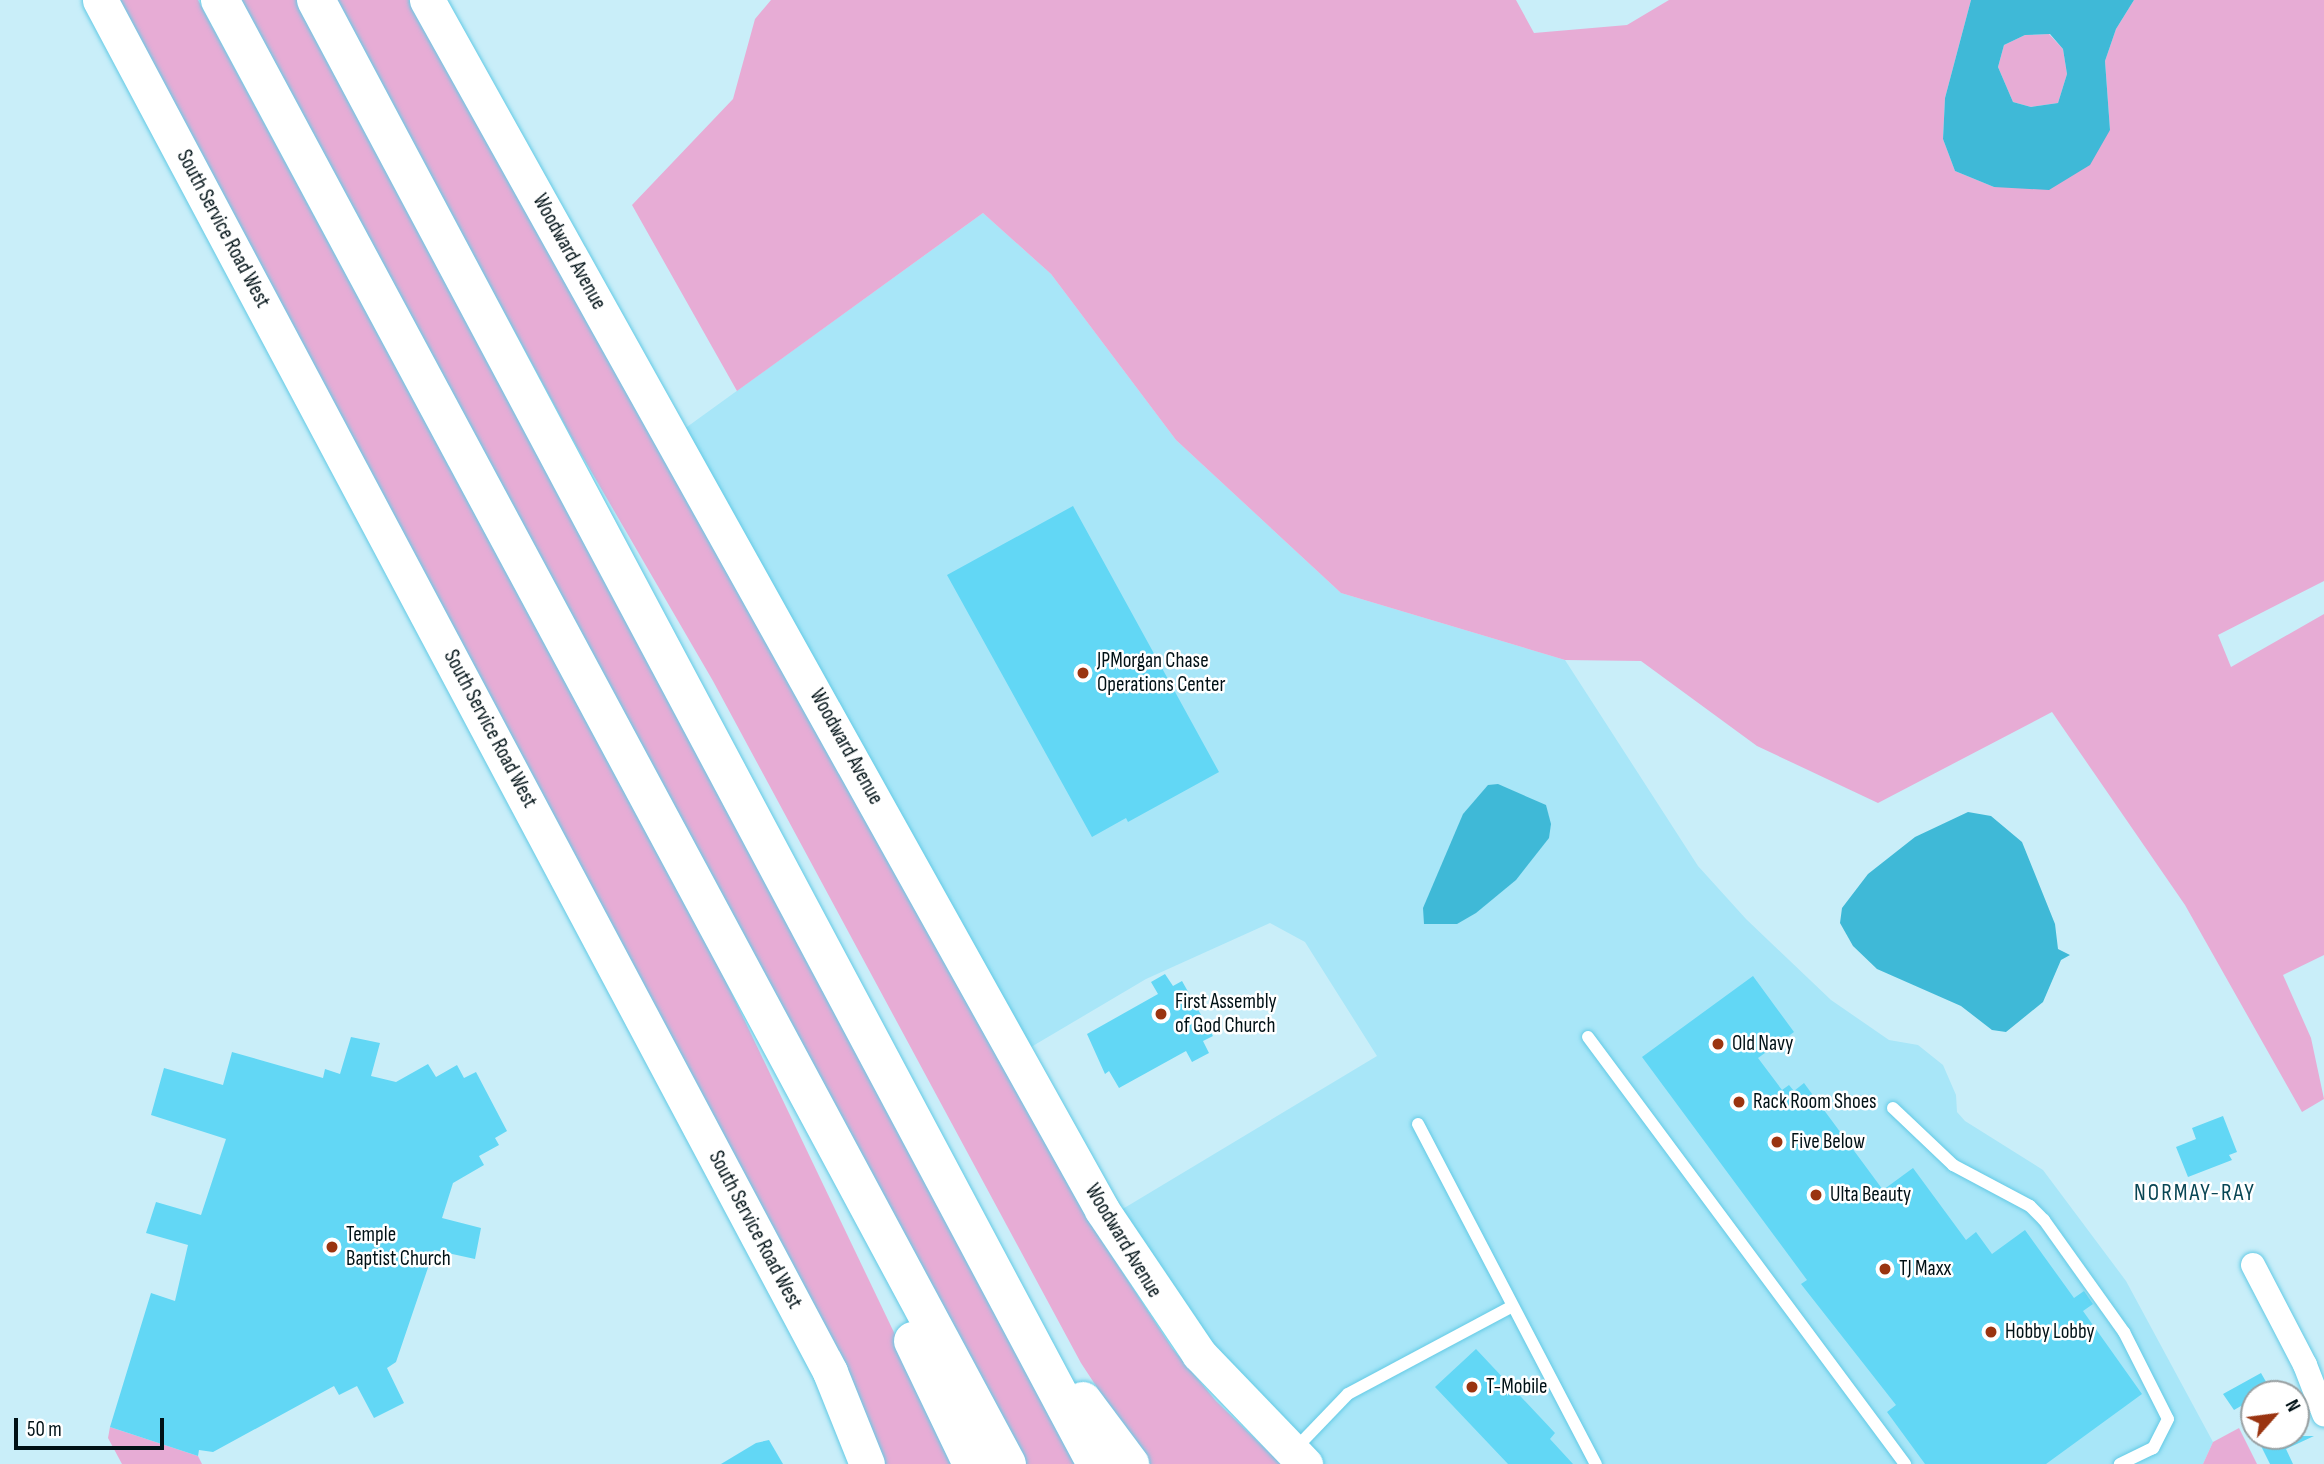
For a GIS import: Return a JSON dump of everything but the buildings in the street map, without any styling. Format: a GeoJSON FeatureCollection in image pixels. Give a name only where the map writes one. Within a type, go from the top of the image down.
{"type":"FeatureCollection","features":[{"type":"Feature","properties":{"kind":"highway"},"geometry":{"type":"LineString","coordinates":[[220,0],[1007,1464]]}},
{"type":"Feature","properties":{"kind":"highway"},"geometry":{"type":"LineString","coordinates":[[316,0],[1003,1294],[1096,1464]]}},
{"type":"Feature","properties":{"kind":"highway"},"geometry":{"type":"LineString","coordinates":[[855,1181],[914,1342],[972,1464]]}},
{"type":"Feature","properties":{"kind":"highway"},"geometry":{"type":"LineString","coordinates":[[1003,1294],[1130,1464]]}},
{"type":"Feature","properties":{"kind":"main road","name":"South Service Road West"},"geometry":{"type":"LineString","coordinates":[[100,0],[830,1372],[867,1464]]}},
{"type":"Feature","properties":{"kind":"main road","name":"Woodward Avenue"},"geometry":{"type":"LineString","coordinates":[[427,0],[1102,1210],[1199,1354],[1299,1458]]}},
{"type":"Feature","properties":{"kind":"street"},"geometry":{"type":"LineString","coordinates":[[2253,1265],[2305,1365],[2324,1414]]}},
{"type":"Feature","properties":{"kind":"lane"},"geometry":{"type":"LineString","coordinates":[[1588,1037],[1905,1464]]}},
{"type":"Feature","properties":{"kind":"lane"},"geometry":{"type":"LineString","coordinates":[[1893,1108],[1953,1165],[2037,1213],[2124,1332],[2168,1419],[2161,1439],[2153,1448],[2120,1464]]}},
{"type":"Feature","properties":{"kind":"lane"},"geometry":{"type":"LineString","coordinates":[[1418,1124],[1511,1307],[1597,1464]]}},
{"type":"Feature","properties":{"kind":"lane"},"geometry":{"type":"LineString","coordinates":[[1299,1458],[1348,1394],[1511,1307]]}},
{"type":"Feature","properties":{"kind":"shaded area"},"geometry":{"type":"Polygon","coordinates":[[[110,0],[198,0],[720,969],[957,1464],[878,1464],[110,0]]]}},
{"type":"Feature","properties":{"kind":"shaded area"},"geometry":{"type":"Polygon","coordinates":[[[237,0],[297,0],[1084,1464],[1025,1464],[237,0]]]}},
{"type":"Feature","properties":{"kind":"shaded area"},"geometry":{"type":"Polygon","coordinates":[[[335,0],[409,0],[1087,1218],[1172,1348],[1216,1401],[1281,1464],[1150,1464],[1081,1363],[713,681],[577,447],[335,0]]]}},
{"type":"Feature","properties":{"kind":"shaded area"},"geometry":{"type":"Polygon","coordinates":[[[771,0],[1516,0],[1534,33],[1627,25],[1669,0],[1971,0],[1945,98],[1943,139],[1955,171],[1994,187],[2110,130],[2105,61],[2116,29],[2134,0],[2324,0],[2324,581],[2218,635],[2231,667],[2324,614],[2324,955],[2283,975],[2311,1038],[2324,1099],[2302,1112],[2185,905],[2052,712],[1878,803],[1757,746],[1641,661],[1565,660],[1341,593],[1176,440],[1051,274],[983,213],[737,391],[632,205],[733,99],[755,19],[771,0]]]}},
{"type":"Feature","properties":{"kind":"shaded area"},"geometry":{"type":"Polygon","coordinates":[[[1971,0],[2134,0],[2116,29],[2105,61],[2110,130],[2090,165],[2049,190],[1994,187],[1955,171],[1943,139],[1945,98],[1971,0]],[[2050,34],[2025,35],[2004,45],[1998,67],[2013,102],[2031,107],[2058,103],[2067,74],[2063,49],[2050,34]]]}},
{"type":"Feature","properties":{"kind":"shaded area"},"geometry":{"type":"Polygon","coordinates":[[[2049,34],[2063,49],[2067,74],[2058,103],[2031,107],[2013,102],[1998,67],[2004,45],[2025,35],[2049,34]]]}},
{"type":"Feature","properties":{"kind":"shaded area"},"geometry":{"type":"Polygon","coordinates":[[[983,213],[1051,274],[1176,440],[1341,593],[1565,660],[1698,866],[1746,919],[1831,1000],[1889,1040],[1918,1045],[1943,1065],[1956,1095],[1957,1112],[1965,1121],[2043,1170],[2126,1281],[2213,1442],[2203,1464],[1322,1464],[1234,1379],[1116,1213],[1377,1056],[1305,942],[1270,923],[1146,979],[1026,1050],[680,432],[983,213]]]}},
{"type":"Feature","properties":{"kind":"shaded area"},"geometry":{"type":"Polygon","coordinates":[[[1498,784],[1546,805],[1551,824],[1549,838],[1516,880],[1476,913],[1457,924],[1424,924],[1423,908],[1463,814],[1488,785],[1498,784]]]}},
{"type":"Feature","properties":{"kind":"shaded area"},"geometry":{"type":"Polygon","coordinates":[[[1968,812],[1991,816],[2022,842],[2055,924],[2058,949],[2070,955],[2061,960],[2043,1002],[2006,1032],[1992,1030],[1961,1006],[1877,969],[1853,946],[1840,923],[1842,908],[1868,874],[1915,837],[1968,812]]]}},
{"type":"Feature","properties":{"kind":"shaded area"},"geometry":{"type":"Polygon","coordinates":[[[110,1427],[198,1456],[202,1464],[122,1464],[108,1438],[110,1427]]]}},
{"type":"Feature","properties":{"kind":"shaded area"},"geometry":{"type":"Polygon","coordinates":[[[2239,1428],[2240,1450],[2250,1450],[2257,1464],[2203,1464],[2213,1442],[2239,1428]]]}},
{"type":"Feature","properties":{"kind":"place","name":"JPMorgan Chase Operations Center"},"geometry":{"type":"Point","coordinates":[1083,673]}},
{"type":"Feature","properties":{"kind":"place","name":"First Assembly of God Church"},"geometry":{"type":"Point","coordinates":[1161,1014]}},
{"type":"Feature","properties":{"kind":"place","name":"Old Navy"},"geometry":{"type":"Point","coordinates":[1718,1044]}},
{"type":"Feature","properties":{"kind":"place","name":"Rack Room Shoes"},"geometry":{"type":"Point","coordinates":[1739,1102]}},
{"type":"Feature","properties":{"kind":"place","name":"Five Below"},"geometry":{"type":"Point","coordinates":[1777,1142]}},
{"type":"Feature","properties":{"kind":"place","name":"Ulta Beauty"},"geometry":{"type":"Point","coordinates":[1816,1195]}},
{"type":"Feature","properties":{"kind":"place","name":"Temple Baptist Church"},"geometry":{"type":"Point","coordinates":[332,1247]}},
{"type":"Feature","properties":{"kind":"place","name":"TJ Maxx"},"geometry":{"type":"Point","coordinates":[1885,1269]}},
{"type":"Feature","properties":{"kind":"place","name":"Hobby Lobby"},"geometry":{"type":"Point","coordinates":[1991,1332]}},
{"type":"Feature","properties":{"kind":"place","name":"T-Mobile"},"geometry":{"type":"Point","coordinates":[1472,1387]}},
{"type":"Feature","properties":{"kind":"district","name":"NORMAY-RAY"},"geometry":{"type":"Point","coordinates":[2195,1193]}}]}
